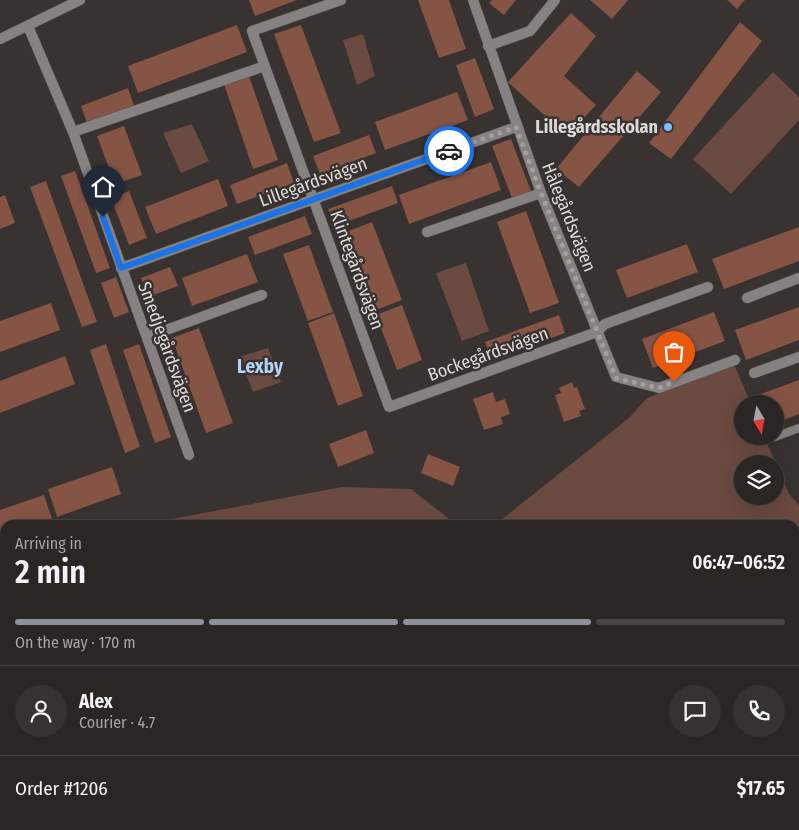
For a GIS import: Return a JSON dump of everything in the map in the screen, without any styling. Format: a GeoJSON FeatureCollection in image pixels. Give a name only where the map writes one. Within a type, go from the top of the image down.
{"type":"FeatureCollection","features":[{"type":"Feature","properties":{"kind":"street"},"geometry":{"type":"LineString","coordinates":[[0,39],[80,0]]}},
{"type":"Feature","properties":{"kind":"street","name":"Klintegårdsvägen"},"geometry":{"type":"LineString","coordinates":[[341,0],[252,31],[389,407]]}},
{"type":"Feature","properties":{"kind":"street","name":"Hålegårdsvägen"},"geometry":{"type":"LineString","coordinates":[[473,0],[516,127],[616,378],[659,388],[735,360]]}},
{"type":"Feature","properties":{"kind":"street"},"geometry":{"type":"LineString","coordinates":[[488,46],[530,31],[554,0]]}},
{"type":"Feature","properties":{"kind":"street","name":"Smedjegårdsvägen"},"geometry":{"type":"LineString","coordinates":[[28,26],[73,132],[188,455]]}},
{"type":"Feature","properties":{"kind":"street"},"geometry":{"type":"LineString","coordinates":[[73,132],[265,66]]}},
{"type":"Feature","properties":{"kind":"street","name":"Lillegårdsvägen"},"geometry":{"type":"LineString","coordinates":[[121,268],[516,127]]}},
{"type":"Feature","properties":{"kind":"street"},"geometry":{"type":"LineString","coordinates":[[427,232],[541,193]]}},
{"type":"Feature","properties":{"kind":"street"},"geometry":{"type":"LineString","coordinates":[[747,298],[799,278]]}},
{"type":"Feature","properties":{"kind":"street","name":"Bockegårdsvägen"},"geometry":{"type":"LineString","coordinates":[[389,407],[597,332],[606,324],[708,287]]}},
{"type":"Feature","properties":{"kind":"street"},"geometry":{"type":"LineString","coordinates":[[147,337],[262,295]]}},
{"type":"Feature","properties":{"kind":"street"},"geometry":{"type":"LineString","coordinates":[[754,373],[799,357]]}},
{"type":"Feature","properties":{"kind":"lane"},"geometry":{"type":"LineString","coordinates":[[784,433],[799,428]]}},
{"type":"Feature","properties":{"kind":"shaded area"},"geometry":{"type":"Polygon","coordinates":[[[363,34],[375,76],[357,85],[343,40],[363,34]]]}},
{"type":"Feature","properties":{"kind":"shaded area"},"geometry":{"type":"Polygon","coordinates":[[[773,72],[799,97],[799,120],[731,194],[693,159],[773,72]]]}},
{"type":"Feature","properties":{"kind":"shaded area"},"geometry":{"type":"Polygon","coordinates":[[[192,124],[209,161],[181,173],[163,133],[192,124]]]}},
{"type":"Feature","properties":{"kind":"shaded area"},"geometry":{"type":"Polygon","coordinates":[[[466,263],[489,331],[462,341],[436,273],[466,263]]]}},
{"type":"Feature","properties":{"kind":"shaded area"},"geometry":{"type":"Polygon","coordinates":[[[268,348],[281,382],[253,392],[239,357],[268,348]]]}},
{"type":"Feature","properties":{"kind":"shaded area"},"geometry":{"type":"Polygon","coordinates":[[[733,362],[747,395],[734,395],[734,445],[768,445],[772,455],[734,455],[734,505],[784,505],[784,482],[789,494],[799,505],[799,520],[501,520],[629,418],[647,398],[733,362]]]}},
{"type":"Feature","properties":{"kind":"shaded area"},"geometry":{"type":"Polygon","coordinates":[[[342,487],[411,489],[451,520],[166,520],[342,487]]]}},
{"type":"Feature","properties":{"kind":"building"},"geometry":{"type":"Polygon","coordinates":[[[249,0],[297,0],[255,16],[249,0]]]}},
{"type":"Feature","properties":{"kind":"building"},"geometry":{"type":"Polygon","coordinates":[[[418,0],[449,0],[466,49],[439,58],[418,0]]]}},
{"type":"Feature","properties":{"kind":"building"},"geometry":{"type":"Polygon","coordinates":[[[492,0],[516,0],[504,15],[489,3],[492,0]]]}},
{"type":"Feature","properties":{"kind":"building"},"geometry":{"type":"Polygon","coordinates":[[[590,0],[628,0],[612,19],[590,0]]]}},
{"type":"Feature","properties":{"kind":"building"},"geometry":{"type":"Polygon","coordinates":[[[727,0],[745,0],[737,9],[727,0]]]}},
{"type":"Feature","properties":{"kind":"building"},"geometry":{"type":"Polygon","coordinates":[[[571,13],[596,36],[564,76],[596,105],[567,136],[508,82],[571,13]]]}},
{"type":"Feature","properties":{"kind":"building"},"geometry":{"type":"Polygon","coordinates":[[[740,22],[762,41],[671,159],[649,143],[740,22]]]}},
{"type":"Feature","properties":{"kind":"building"},"geometry":{"type":"Polygon","coordinates":[[[237,25],[247,52],[138,93],[128,66],[237,25]]]}},
{"type":"Feature","properties":{"kind":"building"},"geometry":{"type":"Polygon","coordinates":[[[301,25],[341,133],[314,142],[274,34],[301,25]]]}},
{"type":"Feature","properties":{"kind":"building"},"geometry":{"type":"Polygon","coordinates":[[[475,58],[494,109],[475,117],[456,65],[475,58]]]}},
{"type":"Feature","properties":{"kind":"building"},"geometry":{"type":"Polygon","coordinates":[[[637,71],[661,92],[579,187],[556,169],[637,71]]]}},
{"type":"Feature","properties":{"kind":"building"},"geometry":{"type":"Polygon","coordinates":[[[249,76],[278,160],[253,169],[224,84],[249,76]]]}},
{"type":"Feature","properties":{"kind":"building"},"geometry":{"type":"Polygon","coordinates":[[[128,88],[134,106],[87,123],[81,106],[128,88]]]}},
{"type":"Feature","properties":{"kind":"building"},"geometry":{"type":"Polygon","coordinates":[[[457,92],[468,120],[385,150],[375,122],[457,92]]]}},
{"type":"Feature","properties":{"kind":"building"},"geometry":{"type":"Polygon","coordinates":[[[124,126],[142,175],[115,184],[97,136],[124,126]]]}},
{"type":"Feature","properties":{"kind":"building"},"geometry":{"type":"Polygon","coordinates":[[[369,135],[376,153],[320,174],[313,156],[369,135]]]}},
{"type":"Feature","properties":{"kind":"building"},"geometry":{"type":"Polygon","coordinates":[[[511,139],[531,191],[512,198],[492,146],[511,139]]]}},
{"type":"Feature","properties":{"kind":"building"},"geometry":{"type":"Polygon","coordinates":[[[491,162],[501,190],[409,224],[399,195],[491,162]]]}},
{"type":"Feature","properties":{"kind":"building"},"geometry":{"type":"Polygon","coordinates":[[[287,163],[294,183],[237,204],[230,185],[287,163]]]}},
{"type":"Feature","properties":{"kind":"building"},"geometry":{"type":"Polygon","coordinates":[[[75,171],[110,268],[96,273],[61,176],[75,171]]]}},
{"type":"Feature","properties":{"kind":"building"},"geometry":{"type":"Polygon","coordinates":[[[218,179],[228,206],[156,234],[145,207],[218,179]]]}},
{"type":"Feature","properties":{"kind":"building"},"geometry":{"type":"Polygon","coordinates":[[[46,181],[97,322],[82,327],[30,187],[46,181]]]}},
{"type":"Feature","properties":{"kind":"building"},"geometry":{"type":"Polygon","coordinates":[[[392,186],[398,203],[335,226],[328,209],[392,186]]]}},
{"type":"Feature","properties":{"kind":"building"},"geometry":{"type":"Polygon","coordinates":[[[129,191],[147,238],[129,245],[111,198],[129,191]]]}},
{"type":"Feature","properties":{"kind":"building"},"geometry":{"type":"Polygon","coordinates":[[[5,195],[15,223],[0,229],[0,197],[5,195]]]}},
{"type":"Feature","properties":{"kind":"building"},"geometry":{"type":"Polygon","coordinates":[[[526,211],[559,303],[530,313],[497,222],[526,211]]]}},
{"type":"Feature","properties":{"kind":"building"},"geometry":{"type":"Polygon","coordinates":[[[305,216],[312,234],[255,255],[248,237],[305,216]]]}},
{"type":"Feature","properties":{"kind":"building"},"geometry":{"type":"Polygon","coordinates":[[[372,222],[402,300],[376,310],[346,232],[372,222]]]}},
{"type":"Feature","properties":{"kind":"building"},"geometry":{"type":"Polygon","coordinates":[[[799,227],[799,261],[724,289],[712,259],[799,227]]]}},
{"type":"Feature","properties":{"kind":"building"},"geometry":{"type":"Polygon","coordinates":[[[687,244],[698,272],[627,298],[616,270],[687,244]]]}},
{"type":"Feature","properties":{"kind":"building"},"geometry":{"type":"Polygon","coordinates":[[[309,245],[333,312],[308,321],[283,254],[309,245]]]}},
{"type":"Feature","properties":{"kind":"building"},"geometry":{"type":"Polygon","coordinates":[[[247,254],[258,282],[192,306],[182,278],[247,254]]]}},
{"type":"Feature","properties":{"kind":"building"},"geometry":{"type":"Polygon","coordinates":[[[170,267],[178,286],[148,297],[141,278],[170,267]]]}},
{"type":"Feature","properties":{"kind":"building"},"geometry":{"type":"Polygon","coordinates":[[[116,277],[129,312],[114,318],[101,283],[116,277]]]}},
{"type":"Feature","properties":{"kind":"building"},"geometry":{"type":"Polygon","coordinates":[[[51,303],[60,330],[0,352],[0,321],[51,303]]]}},
{"type":"Feature","properties":{"kind":"building"},"geometry":{"type":"Polygon","coordinates":[[[402,305],[422,360],[397,370],[376,315],[402,305]]]}},
{"type":"Feature","properties":{"kind":"building"},"geometry":{"type":"Polygon","coordinates":[[[799,307],[799,340],[746,360],[735,330],[799,307]]]}},
{"type":"Feature","properties":{"kind":"building"},"geometry":{"type":"Polygon","coordinates":[[[714,312],[725,341],[653,368],[642,339],[714,312]]]}},
{"type":"Feature","properties":{"kind":"building"},"geometry":{"type":"Polygon","coordinates":[[[334,313],[363,396],[338,406],[308,323],[334,313]]]}},
{"type":"Feature","properties":{"kind":"building"},"geometry":{"type":"Polygon","coordinates":[[[559,315],[565,333],[492,360],[485,342],[559,315]]]}},
{"type":"Feature","properties":{"kind":"building"},"geometry":{"type":"Polygon","coordinates":[[[199,328],[233,423],[206,433],[172,338],[199,328]]]}},
{"type":"Feature","properties":{"kind":"building"},"geometry":{"type":"Polygon","coordinates":[[[106,344],[140,447],[125,453],[90,350],[106,344]]]}},
{"type":"Feature","properties":{"kind":"building"},"geometry":{"type":"Polygon","coordinates":[[[139,344],[171,437],[155,443],[123,350],[139,344]]]}},
{"type":"Feature","properties":{"kind":"building"},"geometry":{"type":"Polygon","coordinates":[[[65,356],[75,384],[0,413],[0,381],[65,356]]]}},
{"type":"Feature","properties":{"kind":"building"},"geometry":{"type":"Polygon","coordinates":[[[799,380],[799,414],[784,420],[784,395],[758,395],[799,380]]]}},
{"type":"Feature","properties":{"kind":"building"},"geometry":{"type":"Polygon","coordinates":[[[572,382],[574,388],[577,387],[585,409],[579,411],[581,416],[564,422],[555,395],[561,393],[559,388],[572,382]]]}},
{"type":"Feature","properties":{"kind":"building"},"geometry":{"type":"Polygon","coordinates":[[[493,392],[496,402],[505,399],[510,414],[501,417],[503,424],[484,430],[473,399],[493,392]]]}},
{"type":"Feature","properties":{"kind":"building"},"geometry":{"type":"Polygon","coordinates":[[[366,430],[374,453],[338,467],[329,444],[366,430]]]}},
{"type":"Feature","properties":{"kind":"building"},"geometry":{"type":"Polygon","coordinates":[[[428,454],[460,467],[453,486],[421,473],[428,454]]]}},
{"type":"Feature","properties":{"kind":"building"},"geometry":{"type":"Polygon","coordinates":[[[112,467],[121,494],[57,517],[48,489],[112,467]]]}},
{"type":"Feature","properties":{"kind":"building"},"geometry":{"type":"Polygon","coordinates":[[[44,495],[52,520],[0,520],[0,510],[44,495]]]}},
{"type":"Feature","properties":{"kind":"way so far"},"geometry":{"type":"LineString","coordinates":[[449,151],[516,127],[616,378],[659,388],[674,382]]}},
{"type":"Feature","properties":{"kind":"place","name":"Lillegårdsskolan"},"geometry":{"type":"Point","coordinates":[668,127]}},
{"type":"Feature","properties":{"kind":"district","name":"Lexby"},"geometry":{"type":"Point","coordinates":[260,366]}},
{"type":"Feature","properties":{"kind":"route"},"geometry":{"type":"LineString","coordinates":[[103,217],[121,268],[449,151]]}}]}
